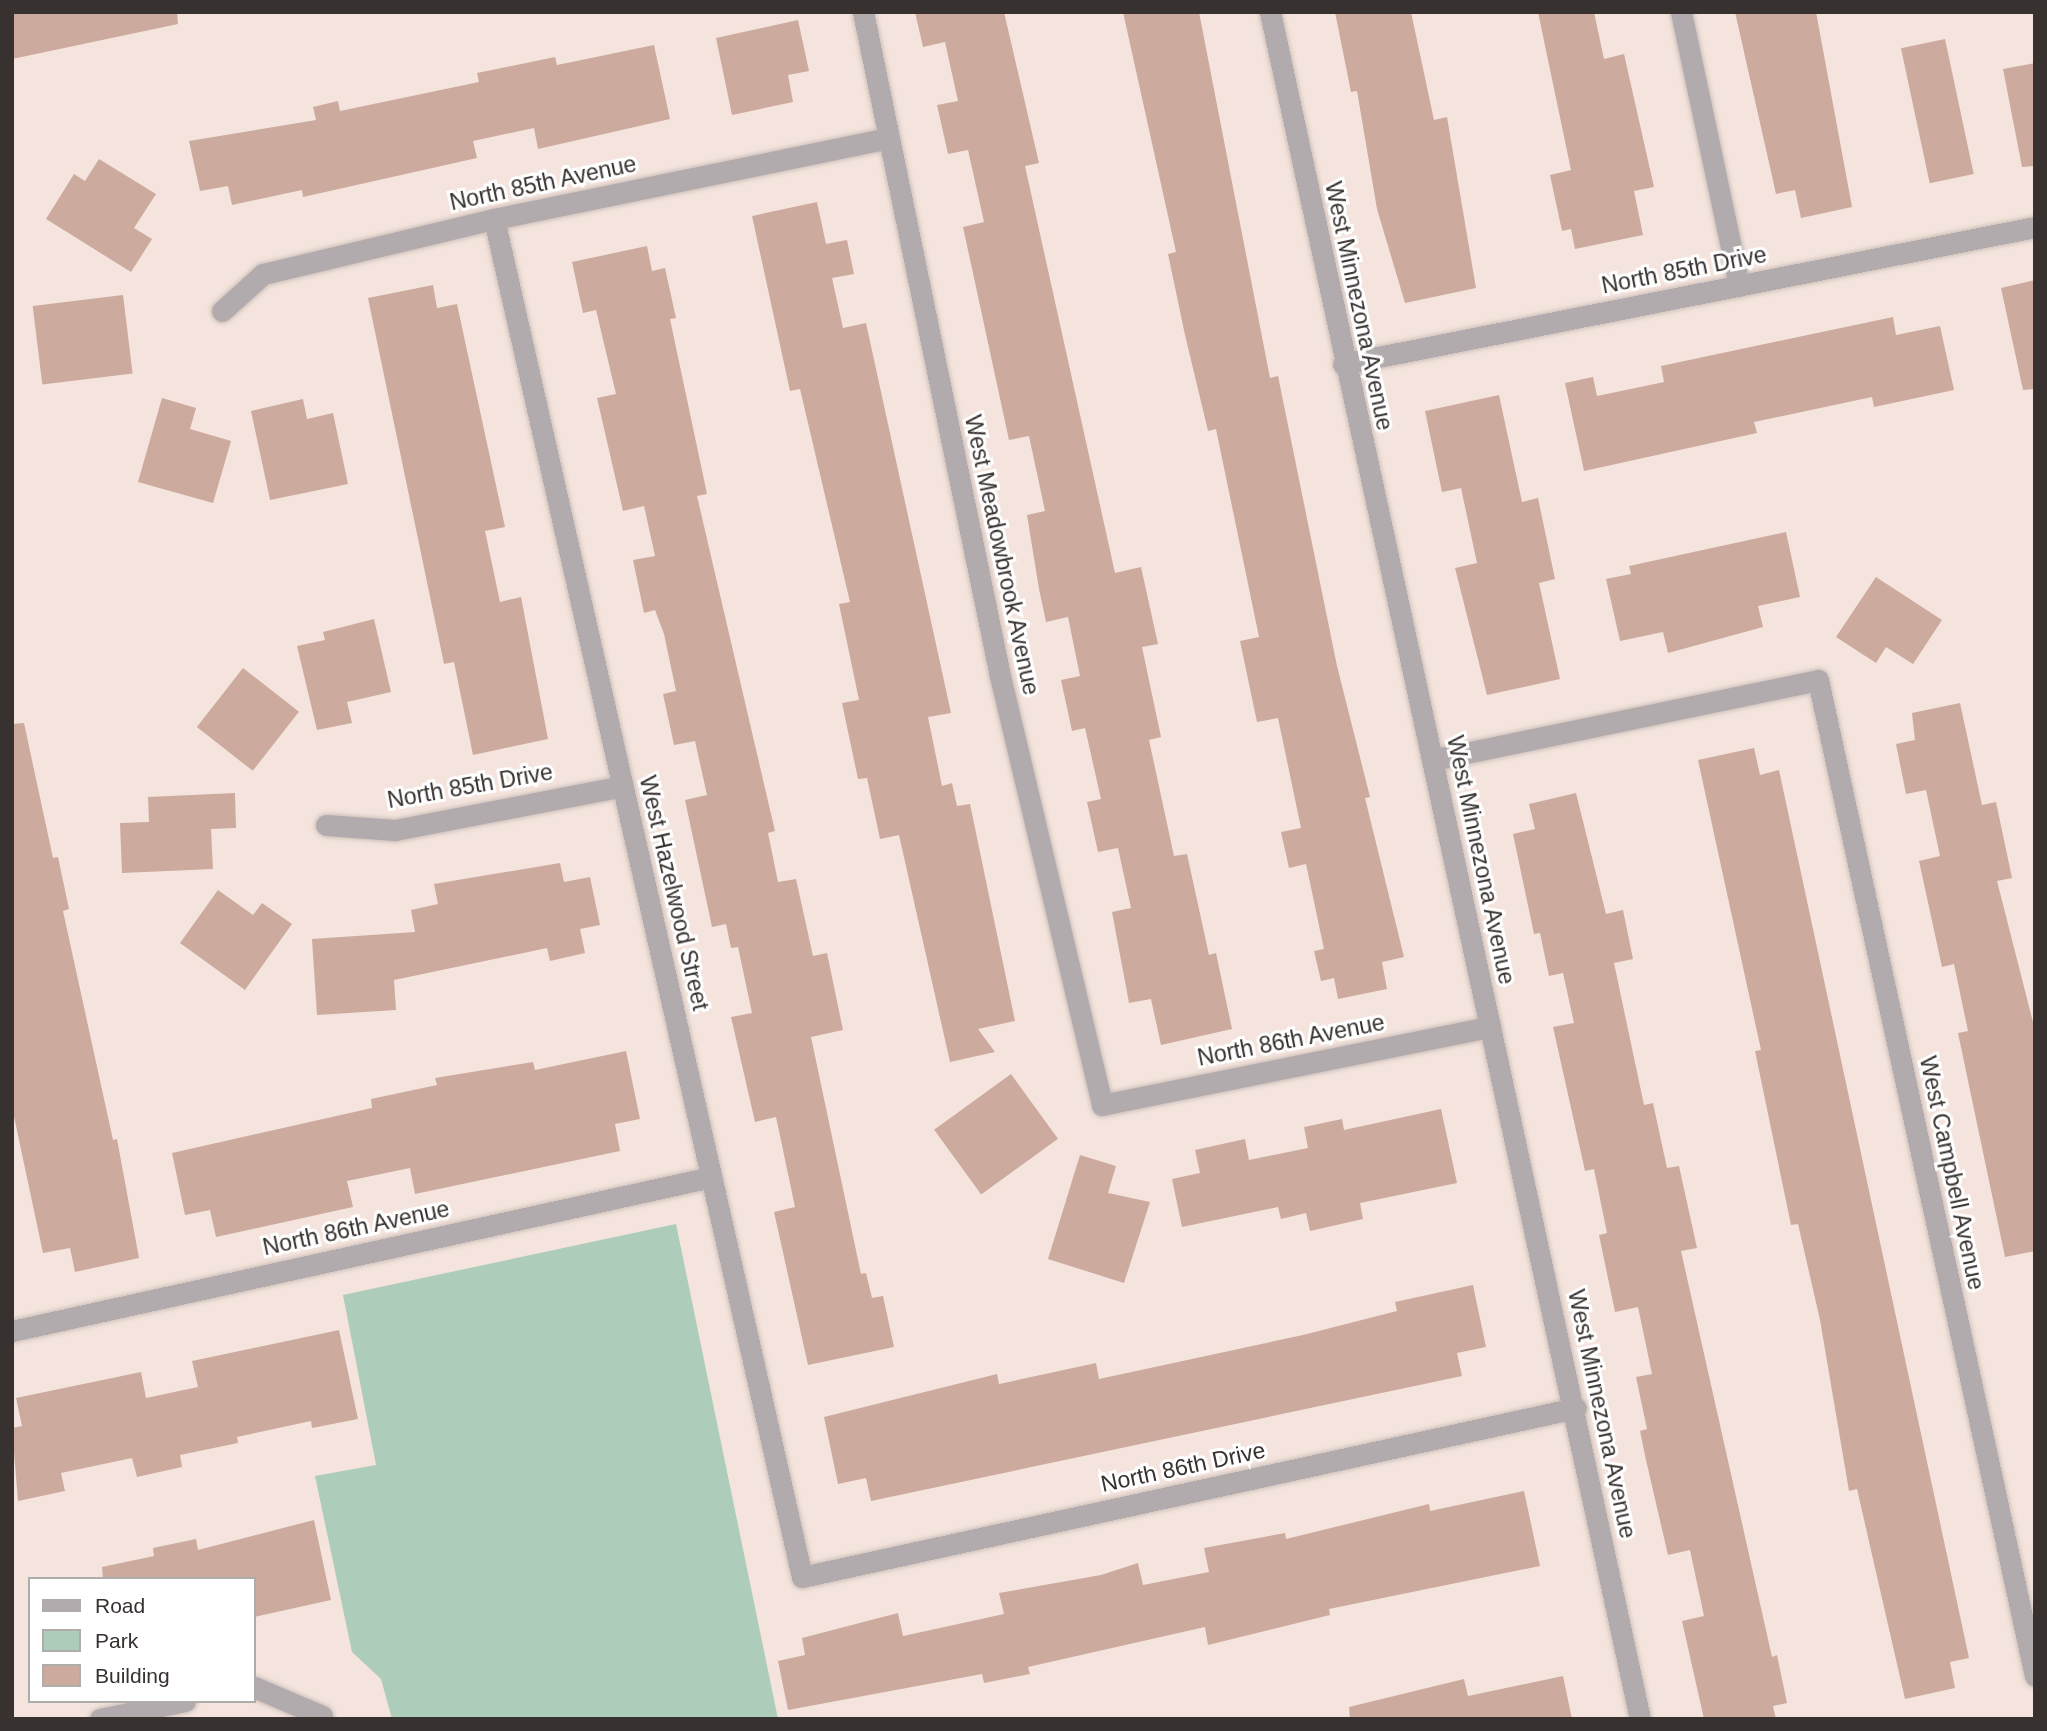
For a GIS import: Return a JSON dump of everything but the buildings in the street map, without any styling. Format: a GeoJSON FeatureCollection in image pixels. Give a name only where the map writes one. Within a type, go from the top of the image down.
{"type":"FeatureCollection","features":[{"type":"Feature","properties":{"kind":"street","name":"West Meadowbrook Avenue"},"geometry":{"type":"LineString","coordinates":[[863,12],[1003,689],[1102,1105]]}},
{"type":"Feature","properties":{"kind":"street","name":"West Minnezona Avenue"},"geometry":{"type":"LineString","coordinates":[[1270,12],[1343,364],[1576,1408],[1640,1719]]}},
{"type":"Feature","properties":{"kind":"street"},"geometry":{"type":"LineString","coordinates":[[1681,12],[1739,286]]}},
{"type":"Feature","properties":{"kind":"street","name":"North 85th Avenue"},"geometry":{"type":"LineString","coordinates":[[222,311],[263,274],[494,219],[889,138]]}},
{"type":"Feature","properties":{"kind":"street","name":"West Hazelwood Street"},"geometry":{"type":"LineString","coordinates":[[494,219],[802,1577]]}},
{"type":"Feature","properties":{"kind":"street","name":"North 85th Drive"},"geometry":{"type":"LineString","coordinates":[[1343,364],[2035,227]]}},
{"type":"Feature","properties":{"kind":"street","name":"West Campbell Avenue"},"geometry":{"type":"LineString","coordinates":[[1432,760],[1818,680],[2035,1676]]}},
{"type":"Feature","properties":{"kind":"street","name":"North 85th Drive"},"geometry":{"type":"LineString","coordinates":[[326,825],[395,830],[623,786]]}},
{"type":"Feature","properties":{"kind":"street","name":"North 86th Avenue"},"geometry":{"type":"LineString","coordinates":[[1102,1105],[1490,1027]]}},
{"type":"Feature","properties":{"kind":"street","name":"North 86th Avenue"},"geometry":{"type":"LineString","coordinates":[[12,1331],[711,1177]]}},
{"type":"Feature","properties":{"kind":"street","name":"North 86th Drive"},"geometry":{"type":"LineString","coordinates":[[802,1577],[1576,1408]]}},
{"type":"Feature","properties":{"kind":"street"},"geometry":{"type":"LineString","coordinates":[[256,1688],[322,1716]]}},
{"type":"Feature","properties":{"kind":"street"},"geometry":{"type":"LineString","coordinates":[[100,1719],[176,1703]]}},
{"type":"Feature","properties":{"kind":"green space"},"geometry":{"type":"Polygon","coordinates":[[[676,1224],[778,1719],[392,1719],[381,1679],[352,1652],[315,1476],[376,1465],[343,1295],[676,1224]]]}}]}
